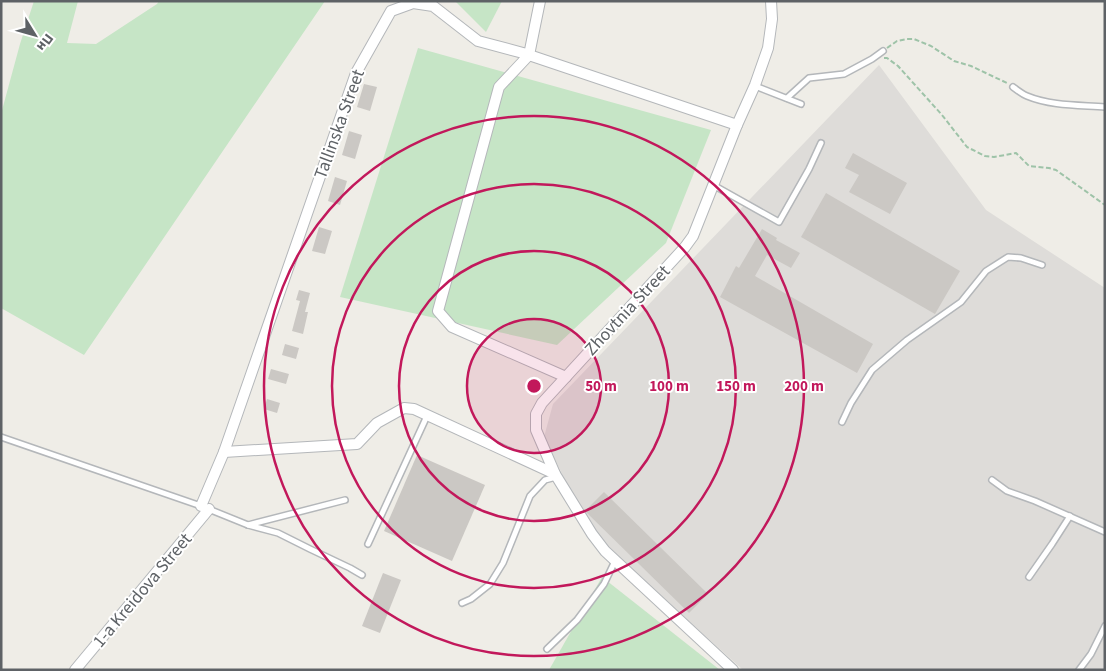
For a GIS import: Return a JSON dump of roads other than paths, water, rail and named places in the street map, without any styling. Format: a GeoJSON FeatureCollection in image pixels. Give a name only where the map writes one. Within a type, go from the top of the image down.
{"type":"FeatureCollection","features":[{"type":"Feature","properties":{"kind":"street"},"geometry":{"type":"LineString","coordinates":[[540,1],[529,55],[498,86],[438,311],[452,327],[566,377]]}},
{"type":"Feature","properties":{"kind":"street","name":"Zhovtnia Street"},"geometry":{"type":"LineString","coordinates":[[733,670],[616,561],[592,534],[556,476],[536,430],[536,414],[542,403],[693,236],[768,48],[772,19],[771,1]]}},
{"type":"Feature","properties":{"kind":"street","name":"Tallinska Street"},"geometry":{"type":"LineString","coordinates":[[205,508],[356,73],[391,11],[413,3],[432,4],[478,41],[529,55],[737,125]]}},
{"type":"Feature","properties":{"kind":"street"},"geometry":{"type":"LineString","coordinates":[[224,452],[357,444],[377,424],[404,408],[414,410],[556,476]]}},
{"type":"Feature","properties":{"kind":"street","name":"1-a Kreidova Street"},"geometry":{"type":"LineString","coordinates":[[75,670],[205,508]]}},
{"type":"Feature","properties":{"kind":"lane"},"geometry":{"type":"LineString","coordinates":[[787,98],[809,78],[844,74],[883,51]]}},
{"type":"Feature","properties":{"kind":"lane"},"geometry":{"type":"LineString","coordinates":[[754,85],[801,104]]}},
{"type":"Feature","properties":{"kind":"lane"},"geometry":{"type":"LineString","coordinates":[[1013,87],[1025,95],[1042,101],[1105,107]]}},
{"type":"Feature","properties":{"kind":"lane"},"geometry":{"type":"LineString","coordinates":[[713,186],[778,222],[809,170],[821,143]]}},
{"type":"Feature","properties":{"kind":"lane"},"geometry":{"type":"LineString","coordinates":[[842,422],[851,403],[872,370],[907,340],[962,302],[986,271],[1008,257],[1021,258],[1042,265]]}},
{"type":"Feature","properties":{"kind":"lane"},"geometry":{"type":"LineString","coordinates":[[368,544],[426,416]]}},
{"type":"Feature","properties":{"kind":"lane"},"geometry":{"type":"LineString","coordinates":[[1,437],[278,533],[362,575]]}},
{"type":"Feature","properties":{"kind":"lane"},"geometry":{"type":"LineString","coordinates":[[462,603],[490,584],[503,563],[530,496],[545,480],[556,476]]}},
{"type":"Feature","properties":{"kind":"lane"},"geometry":{"type":"LineString","coordinates":[[992,480],[1007,492],[1035,501],[1105,532]]}},
{"type":"Feature","properties":{"kind":"lane"},"geometry":{"type":"LineString","coordinates":[[248,524],[344,500]]}},
{"type":"Feature","properties":{"kind":"lane"},"geometry":{"type":"LineString","coordinates":[[1029,577],[1070,516]]}},
{"type":"Feature","properties":{"kind":"lane"},"geometry":{"type":"LineString","coordinates":[[547,649],[578,620],[604,584],[616,561]]}},
{"type":"Feature","properties":{"kind":"lane"},"geometry":{"type":"LineString","coordinates":[[1079,670],[1091,654],[1105,626]]}}]}
